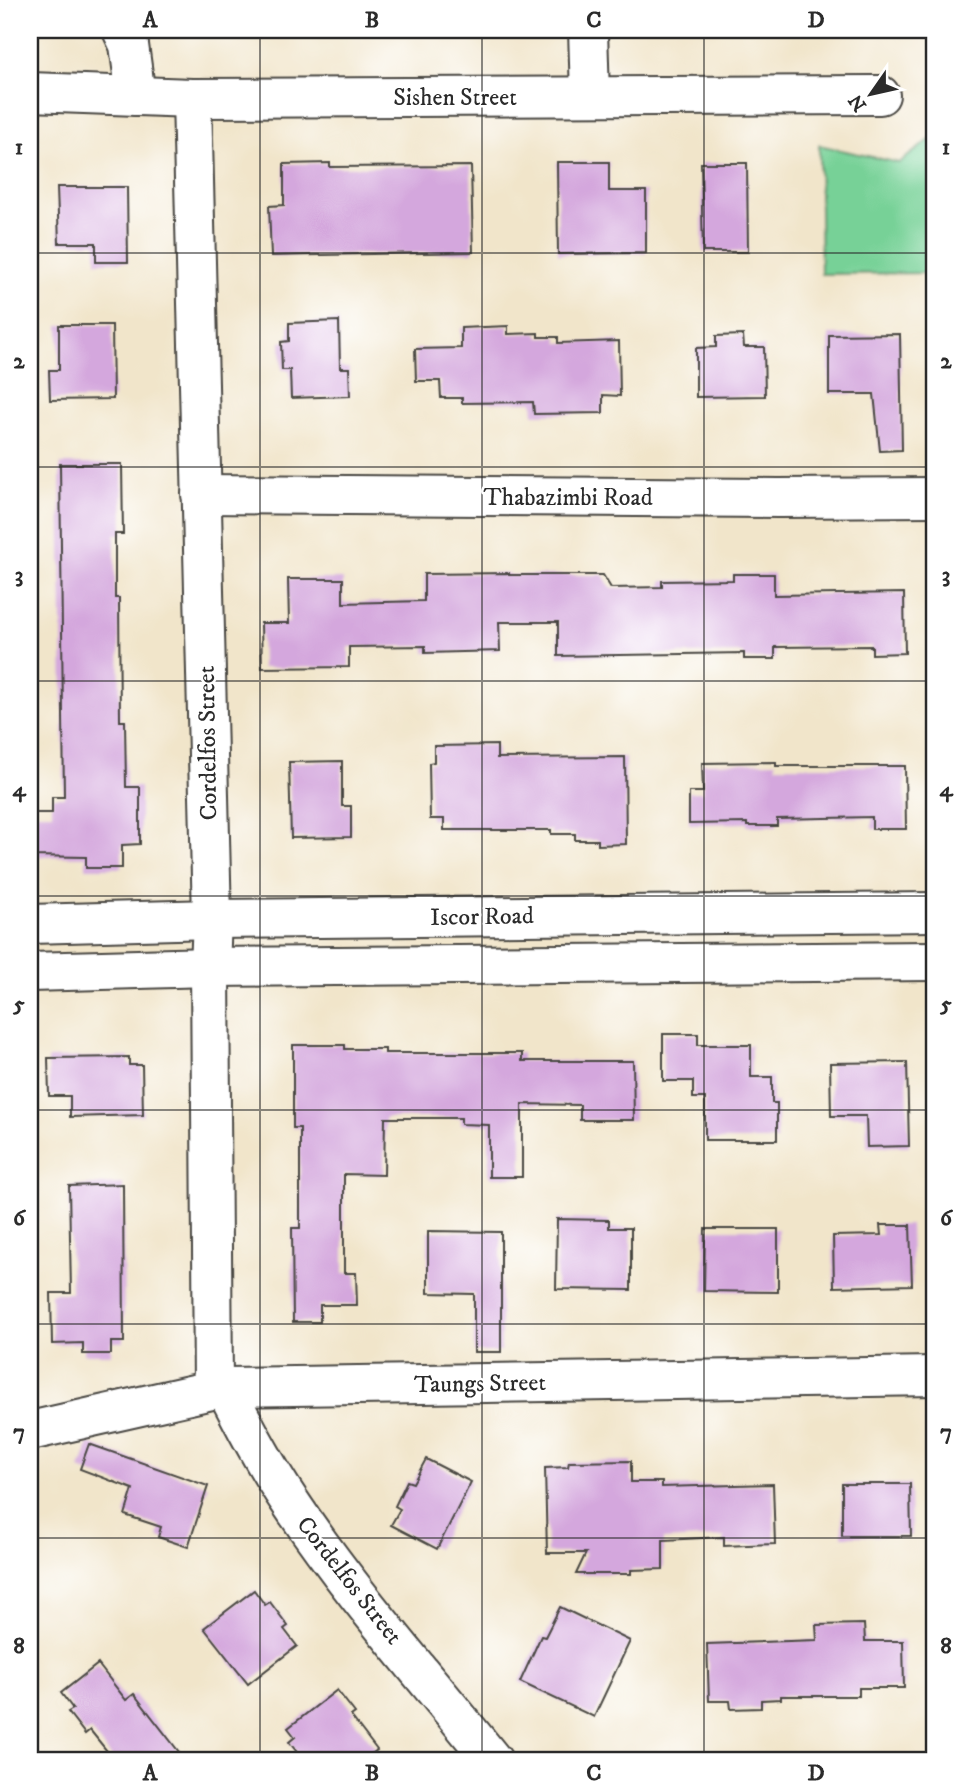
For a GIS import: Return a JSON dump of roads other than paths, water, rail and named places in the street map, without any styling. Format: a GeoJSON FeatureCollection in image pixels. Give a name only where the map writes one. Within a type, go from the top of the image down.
{"type":"FeatureCollection","features":[{"type":"Feature","properties":{"kind":"street"},"geometry":{"type":"LineString","coordinates":[[122,30],[129,45],[136,96]]}},
{"type":"Feature","properties":{"kind":"street"},"geometry":{"type":"LineString","coordinates":[[588,30],[590,96]]}},
{"type":"Feature","properties":{"kind":"street","name":"Sishen Street"},"geometry":{"type":"LineString","coordinates":[[30,92],[192,98],[880,95]]}},
{"type":"Feature","properties":{"kind":"street","name":"Cordelfos Street"},"geometry":{"type":"LineString","coordinates":[[192,98],[212,919],[210,967],[219,1387],[288,1499],[329,1557],[493,1761]]}},
{"type":"Feature","properties":{"kind":"street","name":"Thabazimbi Road"},"geometry":{"type":"LineString","coordinates":[[201,494],[935,497]]}},
{"type":"Feature","properties":{"kind":"street","name":"Iscor Road"},"geometry":{"type":"LineString","coordinates":[[30,924],[212,919],[935,912]]}},
{"type":"Feature","properties":{"kind":"street","name":"Iscor Road"},"geometry":{"type":"LineString","coordinates":[[30,972],[210,967],[935,961]]}},
{"type":"Feature","properties":{"kind":"street","name":"Taungs Street"},"geometry":{"type":"LineString","coordinates":[[30,1431],[219,1387],[935,1376]]}}]}
